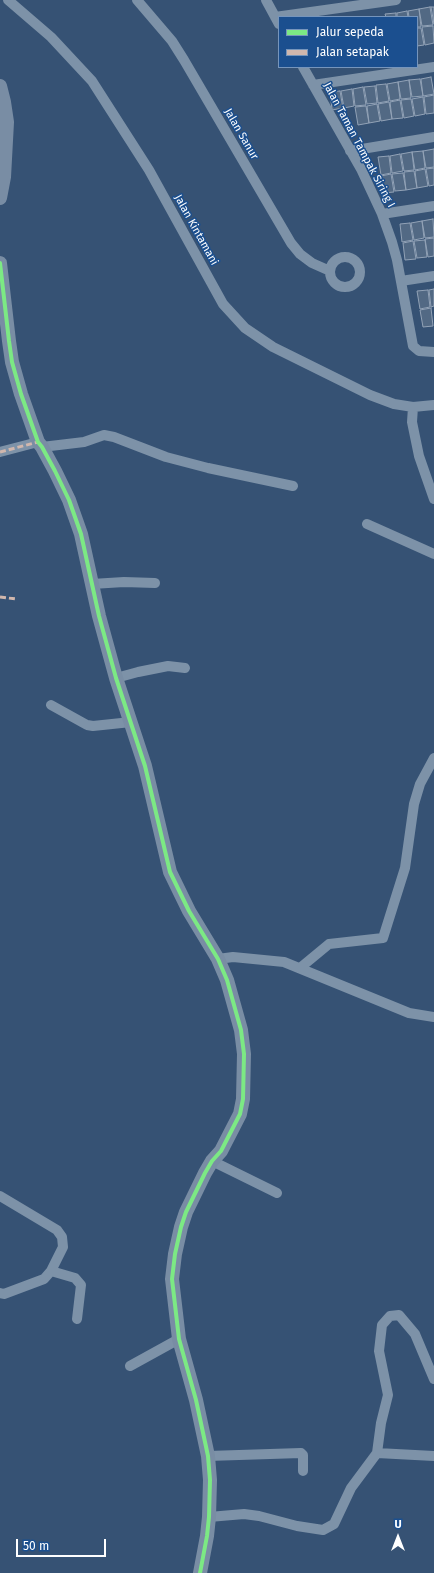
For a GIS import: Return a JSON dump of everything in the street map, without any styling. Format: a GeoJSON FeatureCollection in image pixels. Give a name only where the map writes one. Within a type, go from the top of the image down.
{"type":"FeatureCollection","features":[{"type":"Feature","properties":{"kind":"street","name":"Jalan Kintamani"},"geometry":{"type":"LineString","coordinates":[[8,0],[51,37],[92,80],[149,170],[223,304],[245,328],[273,347],[370,396],[394,404],[413,407],[434,405]]}},
{"type":"Feature","properties":{"kind":"street","name":"Jalan Sanur"},"geometry":{"type":"LineString","coordinates":[[137,0],[172,41],[291,242],[300,254],[312,263],[330,271]]}},
{"type":"Feature","properties":{"kind":"street"},"geometry":{"type":"LineString","coordinates":[[266,0],[277,20]]}},
{"type":"Feature","properties":{"kind":"street"},"geometry":{"type":"LineString","coordinates":[[301,16],[396,0]]}},
{"type":"Feature","properties":{"kind":"street"},"geometry":{"type":"LineString","coordinates":[[313,84],[434,67]]}},
{"type":"Feature","properties":{"kind":"street","name":"Jalan Taman Tampak Siring I"},"geometry":{"type":"LineString","coordinates":[[304,68],[350,151],[382,214],[392,242],[413,346],[419,351],[429,353],[434,352]]}},
{"type":"Feature","properties":{"kind":"street"},"geometry":{"type":"LineString","coordinates":[[0,86],[7,122],[4,177],[0,198]]}},
{"type":"Feature","properties":{"kind":"street"},"geometry":{"type":"LineString","coordinates":[[350,151],[434,137]]}},
{"type":"Feature","properties":{"kind":"street"},"geometry":{"type":"LineString","coordinates":[[382,214],[434,206]]}},
{"type":"Feature","properties":{"kind":"street"},"geometry":{"type":"LineString","coordinates":[[0,263],[3,310],[12,362],[21,394],[40,445],[55,471],[81,534],[116,678],[145,766],[170,872],[189,911],[218,959],[227,980],[241,1030],[244,1054],[243,1099],[240,1114],[221,1151],[212,1161],[186,1212],[175,1254],[172,1279],[179,1339],[196,1400],[208,1456],[210,1480],[209,1517],[200,1573]]}},
{"type":"Feature","properties":{"kind":"street"},"geometry":{"type":"LineString","coordinates":[[401,281],[434,276]]}},
{"type":"Feature","properties":{"kind":"street"},"geometry":{"type":"LineString","coordinates":[[413,407],[412,422],[419,456],[434,499]]}},
{"type":"Feature","properties":{"kind":"street"},"geometry":{"type":"LineString","coordinates":[[0,452],[40,445],[84,442],[104,435],[114,437],[166,457],[208,468],[293,486]]}},
{"type":"Feature","properties":{"kind":"street"},"geometry":{"type":"LineString","coordinates":[[367,524],[434,554]]}},
{"type":"Feature","properties":{"kind":"street"},"geometry":{"type":"LineString","coordinates":[[92,584],[124,582],[155,583]]}},
{"type":"Feature","properties":{"kind":"street"},"geometry":{"type":"LineString","coordinates":[[116,678],[168,666],[185,668]]}},
{"type":"Feature","properties":{"kind":"street"},"geometry":{"type":"LineString","coordinates":[[51,705],[87,725],[93,726],[131,722]]}},
{"type":"Feature","properties":{"kind":"street"},"geometry":{"type":"LineString","coordinates":[[300,968],[329,944],[383,938],[405,868],[414,804],[420,784],[434,758]]}},
{"type":"Feature","properties":{"kind":"street"},"geometry":{"type":"LineString","coordinates":[[218,959],[233,957],[284,962],[409,1013],[434,1017]]}},
{"type":"Feature","properties":{"kind":"street"},"geometry":{"type":"LineString","coordinates":[[212,1161],[277,1193]]}},
{"type":"Feature","properties":{"kind":"street"},"geometry":{"type":"LineString","coordinates":[[0,1196],[57,1230],[62,1237],[63,1247],[51,1271],[44,1278],[4,1294],[0,1293]]}},
{"type":"Feature","properties":{"kind":"street"},"geometry":{"type":"LineString","coordinates":[[51,1271],[75,1278],[81,1284],[77,1318]]}},
{"type":"Feature","properties":{"kind":"street"},"geometry":{"type":"LineString","coordinates":[[209,1517],[244,1514],[259,1516],[297,1526],[323,1530],[334,1524],[351,1488],[377,1453],[381,1423],[388,1395],[379,1351],[382,1325],[390,1316],[399,1314],[415,1334],[434,1379]]}},
{"type":"Feature","properties":{"kind":"street"},"geometry":{"type":"LineString","coordinates":[[130,1366],[179,1339]]}},
{"type":"Feature","properties":{"kind":"street"},"geometry":{"type":"LineString","coordinates":[[208,1456],[301,1453],[303,1455],[303,1471]]}},
{"type":"Feature","properties":{"kind":"street"},"geometry":{"type":"LineString","coordinates":[[377,1453],[434,1456]]}},
{"type":"Feature","properties":{"kind":"building"},"geometry":{"type":"Polygon","coordinates":[[[430,7],[433,25],[422,26],[419,9],[430,7]]]}},
{"type":"Feature","properties":{"kind":"building"},"geometry":{"type":"Polygon","coordinates":[[[431,7],[434,7],[434,24],[431,7]]]}},
{"type":"Feature","properties":{"kind":"building"},"geometry":{"type":"Polygon","coordinates":[[[419,9],[421,27],[418,27],[418,16],[409,16],[408,11],[419,9]]]}},
{"type":"Feature","properties":{"kind":"building"},"geometry":{"type":"Polygon","coordinates":[[[407,11],[408,16],[397,16],[397,13],[407,11]]]}},
{"type":"Feature","properties":{"kind":"building"},"geometry":{"type":"Polygon","coordinates":[[[396,13],[396,16],[386,16],[385,14],[396,13]]]}},
{"type":"Feature","properties":{"kind":"building"},"geometry":{"type":"Polygon","coordinates":[[[433,26],[434,43],[425,45],[422,27],[433,26]]]}},
{"type":"Feature","properties":{"kind":"building"},"geometry":{"type":"Polygon","coordinates":[[[418,28],[421,28],[424,45],[418,46],[418,28]]]}},
{"type":"Feature","properties":{"kind":"building"},"geometry":{"type":"Polygon","coordinates":[[[431,77],[434,94],[423,96],[421,79],[431,77]]]}},
{"type":"Feature","properties":{"kind":"building"},"geometry":{"type":"Polygon","coordinates":[[[420,79],[423,96],[412,97],[409,80],[420,79]]]}},
{"type":"Feature","properties":{"kind":"building"},"geometry":{"type":"Polygon","coordinates":[[[409,80],[411,98],[401,99],[398,82],[409,80]]]}},
{"type":"Feature","properties":{"kind":"building"},"geometry":{"type":"Polygon","coordinates":[[[398,82],[400,99],[390,101],[387,84],[398,82]]]}},
{"type":"Feature","properties":{"kind":"building"},"geometry":{"type":"Polygon","coordinates":[[[386,84],[389,101],[378,103],[376,85],[386,84]]]}},
{"type":"Feature","properties":{"kind":"building"},"geometry":{"type":"Polygon","coordinates":[[[375,86],[377,103],[367,104],[364,87],[375,86]]]}},
{"type":"Feature","properties":{"kind":"building"},"geometry":{"type":"Polygon","coordinates":[[[363,87],[366,105],[355,106],[353,89],[363,87]]]}},
{"type":"Feature","properties":{"kind":"building"},"geometry":{"type":"Polygon","coordinates":[[[352,89],[354,106],[344,108],[341,91],[352,89]]]}},
{"type":"Feature","properties":{"kind":"building"},"geometry":{"type":"Polygon","coordinates":[[[340,91],[343,108],[332,110],[330,92],[340,91]]]}},
{"type":"Feature","properties":{"kind":"building"},"geometry":{"type":"Polygon","coordinates":[[[434,95],[434,113],[426,114],[424,97],[434,95]]]}},
{"type":"Feature","properties":{"kind":"building"},"geometry":{"type":"Polygon","coordinates":[[[423,97],[425,114],[415,116],[412,99],[423,97]]]}},
{"type":"Feature","properties":{"kind":"building"},"geometry":{"type":"Polygon","coordinates":[[[411,99],[414,116],[404,118],[401,100],[411,99]]]}},
{"type":"Feature","properties":{"kind":"building"},"geometry":{"type":"Polygon","coordinates":[[[400,100],[403,118],[392,119],[390,102],[400,100]]]}},
{"type":"Feature","properties":{"kind":"building"},"geometry":{"type":"Polygon","coordinates":[[[389,102],[392,119],[381,121],[378,104],[389,102]]]}},
{"type":"Feature","properties":{"kind":"building"},"geometry":{"type":"Polygon","coordinates":[[[377,104],[380,121],[369,123],[367,106],[377,104]]]}},
{"type":"Feature","properties":{"kind":"building"},"geometry":{"type":"Polygon","coordinates":[[[366,106],[369,123],[358,125],[355,107],[366,106]]]}},
{"type":"Feature","properties":{"kind":"building"},"geometry":{"type":"Polygon","coordinates":[[[434,149],[434,167],[426,168],[423,151],[434,149]]]}},
{"type":"Feature","properties":{"kind":"building"},"geometry":{"type":"Polygon","coordinates":[[[423,151],[425,168],[415,170],[412,152],[423,151]]]}},
{"type":"Feature","properties":{"kind":"building"},"geometry":{"type":"Polygon","coordinates":[[[412,152],[414,170],[404,171],[401,154],[412,152]]]}},
{"type":"Feature","properties":{"kind":"building"},"geometry":{"type":"Polygon","coordinates":[[[400,154],[403,171],[392,173],[390,156],[400,154]]]}},
{"type":"Feature","properties":{"kind":"building"},"geometry":{"type":"Polygon","coordinates":[[[389,156],[391,173],[381,175],[378,157],[389,156]]]}},
{"type":"Feature","properties":{"kind":"building"},"geometry":{"type":"Polygon","coordinates":[[[434,168],[434,185],[429,186],[426,169],[434,168]]]}},
{"type":"Feature","properties":{"kind":"building"},"geometry":{"type":"Polygon","coordinates":[[[425,169],[428,186],[417,188],[415,171],[425,169]]]}},
{"type":"Feature","properties":{"kind":"building"},"geometry":{"type":"Polygon","coordinates":[[[414,171],[417,188],[406,190],[404,172],[414,171]]]}},
{"type":"Feature","properties":{"kind":"building"},"geometry":{"type":"Polygon","coordinates":[[[403,173],[406,190],[395,191],[392,174],[403,173]]]}},
{"type":"Feature","properties":{"kind":"building"},"geometry":{"type":"Polygon","coordinates":[[[391,174],[394,192],[383,193],[381,176],[391,174]]]}},
{"type":"Feature","properties":{"kind":"building"},"geometry":{"type":"Polygon","coordinates":[[[433,219],[434,237],[425,238],[422,221],[433,219]]]}},
{"type":"Feature","properties":{"kind":"building"},"geometry":{"type":"Polygon","coordinates":[[[422,221],[424,238],[414,240],[411,223],[422,221]]]}},
{"type":"Feature","properties":{"kind":"building"},"geometry":{"type":"Polygon","coordinates":[[[410,223],[413,240],[402,242],[400,224],[410,223]]]}},
{"type":"Feature","properties":{"kind":"building"},"geometry":{"type":"Polygon","coordinates":[[[434,238],[434,256],[428,257],[425,239],[434,238]]]}},
{"type":"Feature","properties":{"kind":"building"},"geometry":{"type":"Polygon","coordinates":[[[425,240],[427,257],[417,258],[414,241],[425,240]]]}},
{"type":"Feature","properties":{"kind":"building"},"geometry":{"type":"Polygon","coordinates":[[[413,241],[416,259],[405,260],[403,243],[413,241]]]}},
{"type":"Feature","properties":{"kind":"building"},"geometry":{"type":"Polygon","coordinates":[[[434,289],[434,306],[431,307],[429,290],[434,289]]]}},
{"type":"Feature","properties":{"kind":"building"},"geometry":{"type":"Polygon","coordinates":[[[428,290],[430,307],[420,309],[417,291],[428,290]]]}},
{"type":"Feature","properties":{"kind":"building"},"geometry":{"type":"Polygon","coordinates":[[[431,308],[433,326],[423,327],[420,310],[431,308]]]}},
{"type":"Feature","properties":{"kind":"marked path"},"geometry":{"type":"LineString","coordinates":[[0,452],[38,442]]}},
{"type":"Feature","properties":{"kind":"marked path"},"geometry":{"type":"LineString","coordinates":[[0,597],[16,599]]}},
{"type":"Feature","properties":{"kind":"cycle path"},"geometry":{"type":"LineString","coordinates":[[0,263],[12,362],[21,394],[38,442],[55,471],[69,500],[81,534],[99,616],[116,678],[145,766],[170,872],[189,911],[218,959],[227,980],[241,1030],[244,1054],[243,1099],[240,1114],[221,1151],[212,1161],[205,1173],[186,1212],[175,1254],[172,1279],[179,1339],[196,1400],[208,1456],[210,1480],[209,1517],[200,1573]]}}]}
